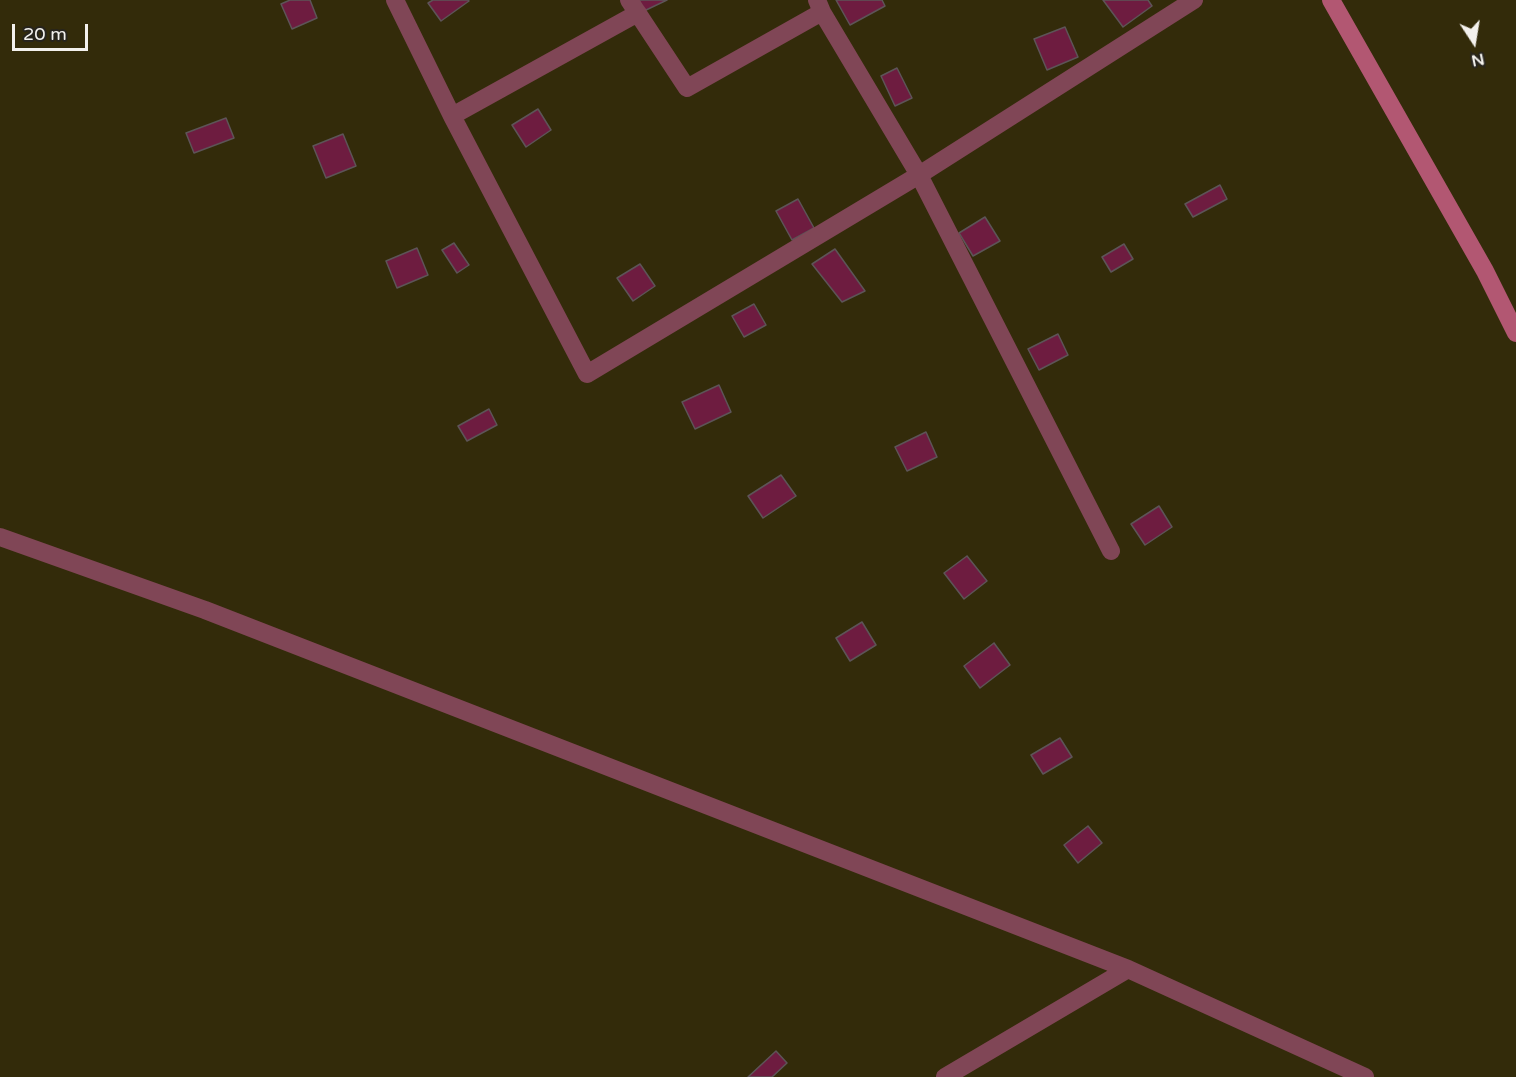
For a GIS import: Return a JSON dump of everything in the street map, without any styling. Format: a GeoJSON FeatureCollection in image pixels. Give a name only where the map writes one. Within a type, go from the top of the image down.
{"type":"FeatureCollection","features":[{"type":"Feature","properties":{"kind":"street"},"geometry":{"type":"LineString","coordinates":[[395,0],[452,116],[587,374],[919,175],[1194,0]]}},
{"type":"Feature","properties":{"kind":"street"},"geometry":{"type":"LineString","coordinates":[[1331,0],[1485,271],[1516,333]]}},
{"type":"Feature","properties":{"kind":"street"},"geometry":{"type":"LineString","coordinates":[[452,116],[634,7],[687,88],[820,6],[919,175],[1111,551]]}},
{"type":"Feature","properties":{"kind":"street"},"geometry":{"type":"LineString","coordinates":[[0,537],[205,610],[1128,969],[1365,1077]]}},
{"type":"Feature","properties":{"kind":"street"},"geometry":{"type":"LineString","coordinates":[[945,1077],[1128,969]]}},
{"type":"Feature","properties":{"kind":"sand"},"geometry":{"type":"Polygon","coordinates":[[[0,0],[1516,0],[1516,1077],[0,1077],[0,0]]]}},
{"type":"Feature","properties":{"kind":"building"},"geometry":{"type":"Polygon","coordinates":[[[290,0],[310,0],[317,18],[292,29],[281,4],[290,0]]]}},
{"type":"Feature","properties":{"kind":"building"},"geometry":{"type":"Polygon","coordinates":[[[433,0],[469,1],[441,21],[428,3],[433,0]]]}},
{"type":"Feature","properties":{"kind":"building"},"geometry":{"type":"Polygon","coordinates":[[[639,0],[667,0],[644,11],[639,0]]]}},
{"type":"Feature","properties":{"kind":"building"},"geometry":{"type":"Polygon","coordinates":[[[836,0],[882,0],[885,6],[850,25],[836,0]]]}},
{"type":"Feature","properties":{"kind":"building"},"geometry":{"type":"Polygon","coordinates":[[[1103,0],[1148,0],[1152,6],[1123,27],[1103,0]]]}},
{"type":"Feature","properties":{"kind":"building"},"geometry":{"type":"Polygon","coordinates":[[[1065,27],[1078,57],[1047,70],[1034,39],[1065,27]]]}},
{"type":"Feature","properties":{"kind":"building"},"geometry":{"type":"Polygon","coordinates":[[[897,68],[912,98],[895,106],[881,76],[897,68]]]}},
{"type":"Feature","properties":{"kind":"building"},"geometry":{"type":"Polygon","coordinates":[[[538,109],[551,130],[526,147],[512,125],[538,109]]]}},
{"type":"Feature","properties":{"kind":"building"},"geometry":{"type":"Polygon","coordinates":[[[226,118],[234,138],[194,153],[186,133],[226,118]]]}},
{"type":"Feature","properties":{"kind":"building"},"geometry":{"type":"Polygon","coordinates":[[[343,134],[356,166],[326,178],[313,146],[343,134]]]}},
{"type":"Feature","properties":{"kind":"building"},"geometry":{"type":"Polygon","coordinates":[[[1220,185],[1227,199],[1193,217],[1185,204],[1220,185]]]}},
{"type":"Feature","properties":{"kind":"building"},"geometry":{"type":"Polygon","coordinates":[[[798,199],[814,228],[792,240],[776,211],[798,199]]]}},
{"type":"Feature","properties":{"kind":"building"},"geometry":{"type":"Polygon","coordinates":[[[985,217],[1000,241],[973,256],[959,233],[985,217]]]}},
{"type":"Feature","properties":{"kind":"building"},"geometry":{"type":"Polygon","coordinates":[[[454,243],[469,265],[457,273],[442,250],[454,243]]]}},
{"type":"Feature","properties":{"kind":"building"},"geometry":{"type":"Polygon","coordinates":[[[1124,244],[1133,259],[1111,272],[1102,257],[1124,244]]]}},
{"type":"Feature","properties":{"kind":"building"},"geometry":{"type":"Polygon","coordinates":[[[417,248],[428,275],[397,288],[386,261],[417,248]]]}},
{"type":"Feature","properties":{"kind":"building"},"geometry":{"type":"Polygon","coordinates":[[[835,249],[865,291],[842,302],[812,264],[835,249]]]}},
{"type":"Feature","properties":{"kind":"building"},"geometry":{"type":"Polygon","coordinates":[[[640,264],[655,286],[633,301],[617,278],[640,264]]]}},
{"type":"Feature","properties":{"kind":"building"},"geometry":{"type":"Polygon","coordinates":[[[754,304],[766,325],[744,337],[732,316],[754,304]]]}},
{"type":"Feature","properties":{"kind":"building"},"geometry":{"type":"Polygon","coordinates":[[[1058,334],[1068,355],[1039,370],[1028,349],[1058,334]]]}},
{"type":"Feature","properties":{"kind":"building"},"geometry":{"type":"Polygon","coordinates":[[[719,385],[731,412],[695,429],[682,402],[719,385]]]}},
{"type":"Feature","properties":{"kind":"building"},"geometry":{"type":"Polygon","coordinates":[[[489,409],[497,425],[467,441],[458,426],[489,409]]]}},
{"type":"Feature","properties":{"kind":"building"},"geometry":{"type":"Polygon","coordinates":[[[926,432],[937,457],[907,471],[895,447],[926,432]]]}},
{"type":"Feature","properties":{"kind":"building"},"geometry":{"type":"Polygon","coordinates":[[[781,475],[796,496],[763,518],[748,496],[781,475]]]}},
{"type":"Feature","properties":{"kind":"building"},"geometry":{"type":"Polygon","coordinates":[[[1159,506],[1172,527],[1145,545],[1131,524],[1159,506]]]}},
{"type":"Feature","properties":{"kind":"building"},"geometry":{"type":"Polygon","coordinates":[[[967,556],[987,581],[964,599],[944,573],[967,556]]]}},
{"type":"Feature","properties":{"kind":"building"},"geometry":{"type":"Polygon","coordinates":[[[862,622],[876,645],[850,661],[836,638],[862,622]]]}},
{"type":"Feature","properties":{"kind":"building"},"geometry":{"type":"Polygon","coordinates":[[[994,643],[1010,665],[980,688],[964,666],[994,643]]]}},
{"type":"Feature","properties":{"kind":"building"},"geometry":{"type":"Polygon","coordinates":[[[1060,738],[1072,757],[1043,774],[1031,755],[1060,738]]]}},
{"type":"Feature","properties":{"kind":"building"},"geometry":{"type":"Polygon","coordinates":[[[1088,826],[1102,843],[1078,863],[1064,845],[1088,826]]]}},
{"type":"Feature","properties":{"kind":"building"},"geometry":{"type":"Polygon","coordinates":[[[776,1051],[787,1063],[772,1077],[748,1077],[776,1051]]]}}]}
